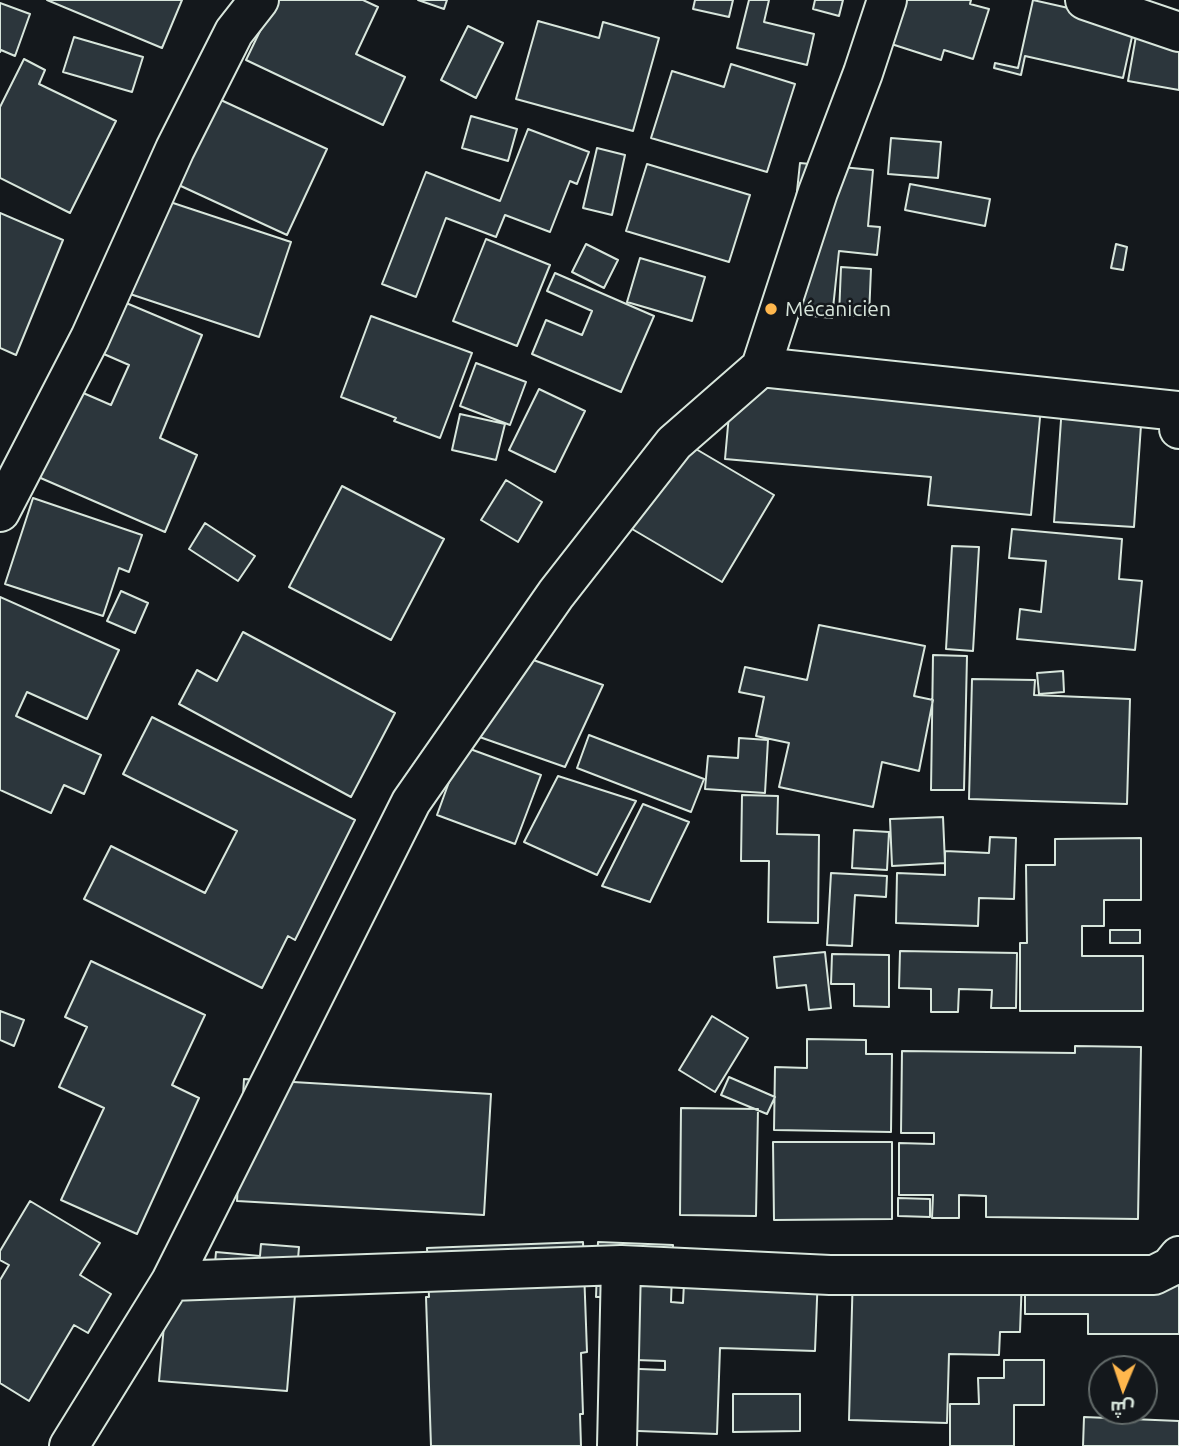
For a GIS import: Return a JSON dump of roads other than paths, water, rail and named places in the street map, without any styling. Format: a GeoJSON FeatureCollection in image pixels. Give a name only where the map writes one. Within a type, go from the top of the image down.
{"type":"FeatureCollection","features":[{"type":"Feature","properties":{"kind":"street"},"geometry":{"type":"LineString","coordinates":[[0,512],[90,338],[175,149],[234,32],[259,0]]}},
{"type":"Feature","properties":{"kind":"street"},"geometry":{"type":"LineString","coordinates":[[69,1446],[171,1280],[411,802],[556,594],[674,443],[761,367],[818,192],[863,73],[887,0]]}},
{"type":"Feature","properties":{"kind":"street"},"geometry":{"type":"LineString","coordinates":[[1085,0],[1179,32]]}},
{"type":"Feature","properties":{"kind":"street"},"geometry":{"type":"LineString","coordinates":[[761,367],[1179,411],[1179,429]]}},
{"type":"Feature","properties":{"kind":"street"},"geometry":{"type":"LineString","coordinates":[[171,1280],[621,1265],[830,1275],[1154,1275],[1170,1267],[1179,1256]]}},
{"type":"Feature","properties":{"kind":"street"},"geometry":{"type":"LineString","coordinates":[[617,1446],[621,1265]]}},
{"type":"Feature","properties":{"kind":"place","name":"Mécanicien"},"geometry":{"type":"Point","coordinates":[771,309]}}]}
